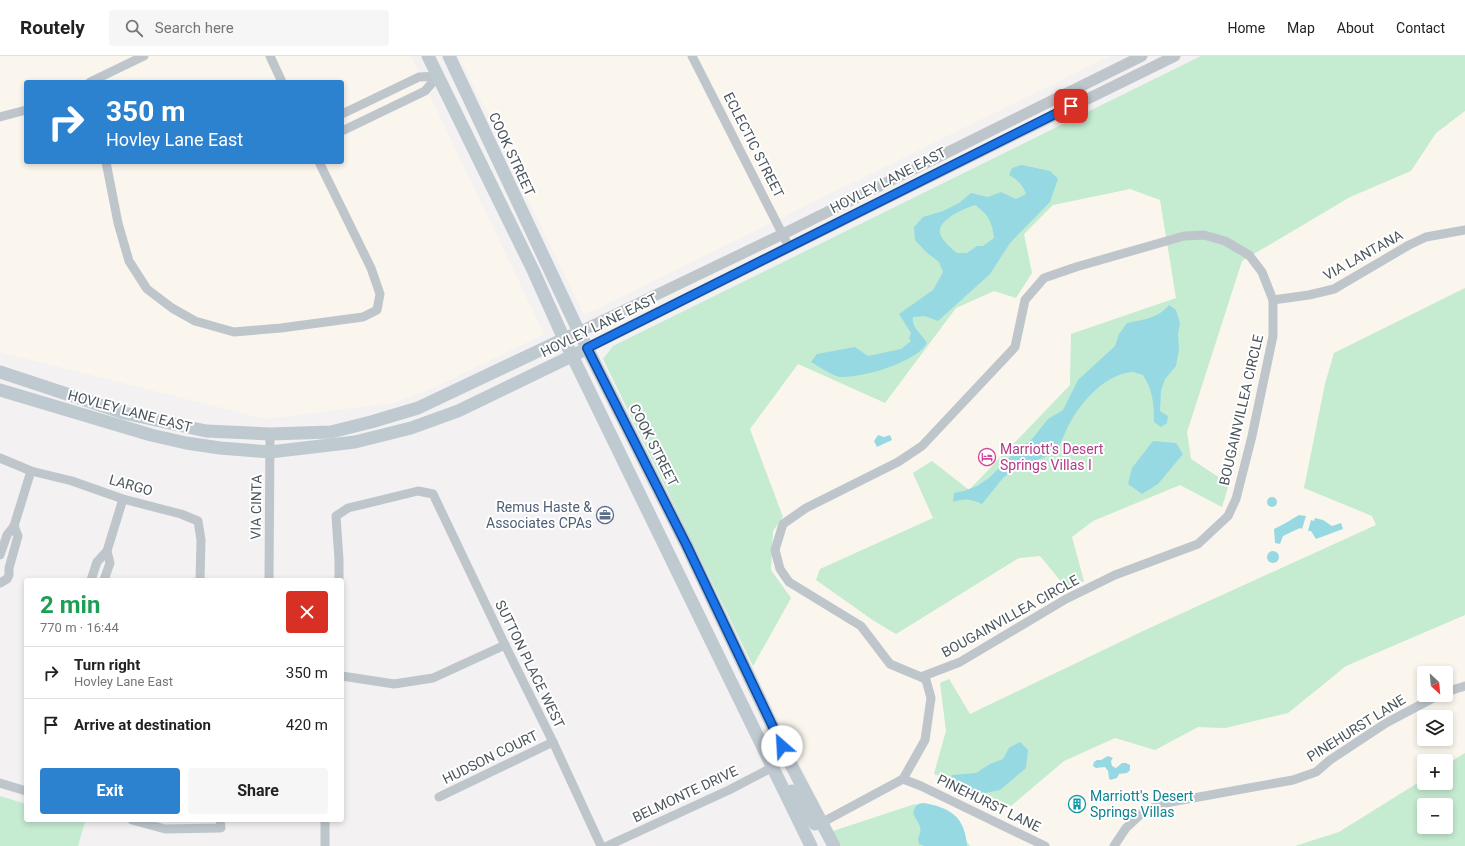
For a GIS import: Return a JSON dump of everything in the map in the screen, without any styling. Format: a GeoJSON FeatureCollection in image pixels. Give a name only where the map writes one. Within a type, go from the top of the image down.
{"type":"FeatureCollection","features":[{"type":"Feature","properties":{"kind":"main road"},"geometry":{"type":"LineString","coordinates":[[428,56],[533,270],[572,356],[811,846]]}},
{"type":"Feature","properties":{"kind":"main road","name":"COOK STREET"},"geometry":{"type":"LineString","coordinates":[[449,56],[578,332],[687,546],[789,761],[823,822],[834,846]]}},
{"type":"Feature","properties":{"kind":"main road"},"geometry":{"type":"LineString","coordinates":[[438,76],[452,86],[476,113]]}},
{"type":"Feature","properties":{"kind":"main road","name":"HOVLEY LANE EAST"},"geometry":{"type":"LineString","coordinates":[[0,372],[124,413],[206,431],[270,434],[331,432],[418,408],[578,332]]}},
{"type":"Feature","properties":{"kind":"main road","name":"HOVLEY LANE EAST"},"geometry":{"type":"LineString","coordinates":[[0,390],[158,437],[220,448],[270,452],[355,442],[411,428],[465,408],[587,348]]}},
{"type":"Feature","properties":{"kind":"main road"},"geometry":{"type":"LineString","coordinates":[[657,529],[669,532],[674,538],[708,604],[728,632]]}},
{"type":"Feature","properties":{"kind":"main road"},"geometry":{"type":"LineString","coordinates":[[773,767],[798,800],[810,819],[815,824],[823,822]]}},
{"type":"Feature","properties":{"kind":"street"},"geometry":{"type":"LineString","coordinates":[[94,80],[144,56]]}},
{"type":"Feature","properties":{"kind":"street"},"geometry":{"type":"LineString","coordinates":[[270,56],[281,80]]}},
{"type":"Feature","properties":{"kind":"street","name":"ECLECTIC STREET"},"geometry":{"type":"LineString","coordinates":[[692,56],[789,247]]}},
{"type":"Feature","properties":{"kind":"street","name":"HOVLEY LANE EAST"},"geometry":{"type":"LineString","coordinates":[[578,332],[783,234],[1142,56]]}},
{"type":"Feature","properties":{"kind":"street","name":"HOVLEY LANE EAST"},"geometry":{"type":"LineString","coordinates":[[587,348],[1005,139],[1175,56]]}},
{"type":"Feature","properties":{"kind":"street"},"geometry":{"type":"LineString","coordinates":[[344,113],[419,77],[438,76]]}},
{"type":"Feature","properties":{"kind":"street"},"geometry":{"type":"LineString","coordinates":[[344,130],[425,91],[438,76]]}},
{"type":"Feature","properties":{"kind":"street"},"geometry":{"type":"LineString","coordinates":[[1005,139],[1054,106],[1054,100]]}},
{"type":"Feature","properties":{"kind":"street"},"geometry":{"type":"LineString","coordinates":[[0,117],[24,111]]}},
{"type":"Feature","properties":{"kind":"street"},"geometry":{"type":"LineString","coordinates":[[106,164],[118,223],[129,261],[147,289],[172,308],[194,321],[234,332],[281,328],[363,317],[378,310],[380,294],[371,268],[320,164]]}},
{"type":"Feature","properties":{"kind":"street"},"geometry":{"type":"LineString","coordinates":[[836,224],[868,200],[874,193],[874,189]]}},
{"type":"Feature","properties":{"kind":"street","name":"VIA LANTANA"},"geometry":{"type":"LineString","coordinates":[[1273,300],[1309,295],[1334,289],[1409,245],[1426,237],[1465,230]]}},
{"type":"Feature","properties":{"kind":"street","name":"BOUGAINVILLEA CIRCLE"},"geometry":{"type":"LineString","coordinates":[[1204,235],[1224,241],[1249,255],[1262,272],[1273,300],[1274,336],[1252,436],[1236,499],[1228,516],[1198,544],[1115,575],[1066,599],[960,662],[921,677],[890,664],[861,626],[789,582],[780,569],[775,550],[783,524],[806,508],[898,462],[922,446],[1015,347],[1025,300],[1044,278],[1076,267],[1184,236],[1204,235]]}},
{"type":"Feature","properties":{"kind":"street","name":"VIA CINTA"},"geometry":{"type":"LineString","coordinates":[[269,578],[270,434]]}},
{"type":"Feature","properties":{"kind":"street","name":"LARGO"},"geometry":{"type":"LineString","coordinates":[[0,458],[31,471],[72,482],[123,499],[181,514],[198,521],[201,540],[200,578]]}},
{"type":"Feature","properties":{"kind":"street"},"geometry":{"type":"LineString","coordinates":[[0,555],[6,534],[14,526],[31,471]]}},
{"type":"Feature","properties":{"kind":"street","name":"SUTTON PLACE WEST"},"geometry":{"type":"LineString","coordinates":[[339,578],[336,516],[348,508],[418,490],[433,494],[505,645],[554,742],[601,846]]}},
{"type":"Feature","properties":{"kind":"street"},"geometry":{"type":"LineString","coordinates":[[92,578],[97,562],[107,550],[123,499]]}},
{"type":"Feature","properties":{"kind":"street"},"geometry":{"type":"LineString","coordinates":[[0,583],[7,580],[9,575],[9,568],[18,536],[14,526]]}},
{"type":"Feature","properties":{"kind":"street"},"geometry":{"type":"LineString","coordinates":[[105,578],[110,563],[107,550]]}},
{"type":"Feature","properties":{"kind":"street"},"geometry":{"type":"LineString","coordinates":[[344,676],[394,684],[433,678],[505,645]]}},
{"type":"Feature","properties":{"kind":"street"},"geometry":{"type":"LineString","coordinates":[[823,822],[903,779],[925,740],[931,698],[926,680],[921,677]]}},
{"type":"Feature","properties":{"kind":"street"},"geometry":{"type":"LineString","coordinates":[[1453,690],[1465,686]]}},
{"type":"Feature","properties":{"kind":"street","name":"PINEHURST LANE"},"geometry":{"type":"LineString","coordinates":[[1114,846],[1126,828],[1141,814],[1160,804],[1293,780],[1316,772],[1330,760],[1386,723],[1426,702]]}},
{"type":"Feature","properties":{"kind":"street","name":"HUDSON COURT"},"geometry":{"type":"LineString","coordinates":[[439,797],[554,742]]}},
{"type":"Feature","properties":{"kind":"street","name":"BELMONTE DRIVE"},"geometry":{"type":"LineString","coordinates":[[607,846],[729,790],[773,767]]}},
{"type":"Feature","properties":{"kind":"street","name":"PINEHURST LANE"},"geometry":{"type":"LineString","coordinates":[[903,779],[921,786],[1045,846]]}},
{"type":"Feature","properties":{"kind":"street"},"geometry":{"type":"LineString","coordinates":[[0,783],[24,790]]}},
{"type":"Feature","properties":{"kind":"street"},"geometry":{"type":"LineString","coordinates":[[140,822],[166,829],[220,824]]}},
{"type":"Feature","properties":{"kind":"street"},"geometry":{"type":"LineString","coordinates":[[325,822],[325,846]]}},
{"type":"Feature","properties":{"kind":"shaded area"},"geometry":{"type":"Polygon","coordinates":[[[0,56],[411,56],[544,334],[433,388],[393,403],[266,419],[0,352],[0,56]]]}},
{"type":"Feature","properties":{"kind":"shaded area"},"geometry":{"type":"Polygon","coordinates":[[[459,56],[1110,56],[584,315],[459,56]]]}},
{"type":"Feature","properties":{"kind":"shaded area"},"geometry":{"type":"Polygon","coordinates":[[[1465,111],[1465,288],[1334,353],[1325,384],[1304,488],[1373,516],[1376,525],[1143,631],[970,714],[950,679],[941,682],[946,731],[934,774],[1011,805],[1064,761],[1115,738],[1155,750],[1198,727],[1225,728],[1288,713],[1346,666],[1465,615],[1465,753],[1453,761],[1453,754],[1417,754],[1417,783],[1339,832],[1295,846],[970,846],[949,815],[915,804],[833,831],[753,666],[791,598],[771,570],[773,531],[750,429],[798,364],[885,402],[956,308],[1032,273],[1024,234],[1053,205],[1130,189],[1161,200],[1177,298],[1071,334],[1070,385],[969,490],[932,461],[913,474],[933,518],[820,569],[896,634],[1019,558],[1040,556],[1068,589],[1084,581],[1072,537],[1093,521],[1180,485],[1222,507],[1229,484],[1191,459],[1187,432],[1242,261],[1350,197],[1411,171],[1436,133],[1465,111]]]}},
{"type":"Feature","properties":{"kind":"green space"},"geometry":{"type":"Polygon","coordinates":[[[1201,56],[1465,56],[1465,111],[1436,133],[1411,171],[1350,197],[1242,261],[1187,432],[1191,459],[1229,484],[1222,507],[1180,485],[1093,521],[1072,537],[1084,581],[1068,590],[1040,556],[1019,558],[896,634],[874,621],[816,580],[820,569],[933,518],[913,473],[932,461],[969,490],[1070,385],[1071,334],[1176,298],[1160,200],[1130,189],[1053,205],[1024,234],[1032,273],[1016,298],[994,291],[956,308],[885,403],[798,364],[750,429],[783,517],[773,531],[771,570],[791,598],[753,666],[603,359],[613,346],[1201,56]]]}},
{"type":"Feature","properties":{"kind":"green space"},"geometry":{"type":"Polygon","coordinates":[[[1465,288],[1465,615],[1346,666],[1288,713],[1225,728],[1198,727],[1155,750],[1115,738],[1064,761],[1011,806],[934,774],[946,731],[940,683],[949,679],[970,714],[1143,631],[1376,525],[1372,516],[1304,488],[1325,384],[1334,353],[1465,288]]]}},
{"type":"Feature","properties":{"kind":"green space"},"geometry":{"type":"Polygon","coordinates":[[[1465,753],[1465,846],[1295,846],[1339,832],[1417,783],[1417,790],[1453,790],[1453,761],[1465,753]]]}},
{"type":"Feature","properties":{"kind":"green space"},"geometry":{"type":"Polygon","coordinates":[[[0,796],[24,803],[24,822],[85,822],[78,846],[0,846],[0,796]]]}},
{"type":"Feature","properties":{"kind":"green space"},"geometry":{"type":"Polygon","coordinates":[[[915,804],[949,815],[970,846],[841,846],[833,831],[915,804]]]}},
{"type":"Feature","properties":{"kind":"water"},"geometry":{"type":"Polygon","coordinates":[[[1022,165],[1050,171],[1058,179],[1050,202],[1010,243],[990,274],[938,321],[925,316],[913,317],[915,328],[927,343],[921,350],[888,368],[850,377],[838,377],[811,362],[817,354],[855,347],[868,356],[901,349],[911,341],[909,338],[911,333],[899,314],[933,290],[943,272],[939,262],[926,252],[915,240],[914,227],[923,217],[943,211],[959,203],[971,193],[988,197],[1001,192],[1016,199],[1026,194],[1020,183],[1009,175],[1012,168],[1022,165]],[[975,205],[965,209],[947,219],[940,228],[940,233],[943,239],[957,253],[967,253],[977,246],[983,246],[994,238],[989,219],[975,205]]]}},
{"type":"Feature","properties":{"kind":"water"},"geometry":{"type":"Polygon","coordinates":[[[1169,305],[1176,310],[1180,323],[1178,334],[1179,349],[1176,366],[1165,379],[1161,391],[1160,411],[1168,416],[1167,423],[1161,427],[1154,422],[1152,398],[1149,386],[1143,375],[1131,372],[1122,374],[1105,383],[1083,403],[1070,423],[1056,452],[1014,470],[1003,478],[982,504],[968,500],[953,502],[954,493],[977,486],[989,478],[1013,454],[1032,439],[1048,419],[1063,410],[1078,380],[1115,346],[1119,334],[1127,323],[1155,316],[1169,305]]]}},
{"type":"Feature","properties":{"kind":"water"},"geometry":{"type":"Polygon","coordinates":[[[878,435],[884,437],[890,435],[892,440],[877,447],[874,441],[878,435]]]}},
{"type":"Feature","properties":{"kind":"water"},"geometry":{"type":"Polygon","coordinates":[[[1153,441],[1176,443],[1183,454],[1158,484],[1142,494],[1128,484],[1132,468],[1153,441]]]}},
{"type":"Feature","properties":{"kind":"water"},"geometry":{"type":"Polygon","coordinates":[[[1270,497],[1274,497],[1276,498],[1276,506],[1270,507],[1267,504],[1267,500],[1270,497]]]}},
{"type":"Feature","properties":{"kind":"water"},"geometry":{"type":"Polygon","coordinates":[[[1299,515],[1306,516],[1302,529],[1300,528],[1283,536],[1280,544],[1275,543],[1274,529],[1299,515]]]}},
{"type":"Feature","properties":{"kind":"water"},"geometry":{"type":"Polygon","coordinates":[[[1315,518],[1323,520],[1332,526],[1341,523],[1343,529],[1316,539],[1311,531],[1308,531],[1311,520],[1314,521],[1315,518]]]}},
{"type":"Feature","properties":{"kind":"water"},"geometry":{"type":"Polygon","coordinates":[[[1275,551],[1278,552],[1278,562],[1271,563],[1268,562],[1267,555],[1268,552],[1275,551]]]}},
{"type":"Feature","properties":{"kind":"water"},"geometry":{"type":"Polygon","coordinates":[[[1020,742],[1028,750],[1026,768],[1000,790],[974,795],[946,784],[952,775],[976,773],[990,764],[1003,759],[1009,748],[1020,742]]]}},
{"type":"Feature","properties":{"kind":"water"},"geometry":{"type":"Polygon","coordinates":[[[1108,756],[1113,758],[1111,761],[1112,766],[1116,768],[1122,763],[1126,763],[1130,765],[1130,770],[1127,773],[1119,774],[1117,778],[1110,780],[1108,771],[1105,767],[1096,768],[1093,766],[1094,762],[1097,760],[1101,760],[1108,756]]]}},
{"type":"Feature","properties":{"kind":"water"},"geometry":{"type":"Polygon","coordinates":[[[924,803],[949,811],[960,821],[966,836],[967,846],[924,846],[919,844],[918,839],[920,834],[920,825],[913,813],[917,805],[924,803]]]}},
{"type":"Feature","properties":{"kind":"place","name":"Marriott's Desert Springs Villas I"},"geometry":{"type":"Point","coordinates":[987,457]}},
{"type":"Feature","properties":{"kind":"place","name":"Remus Haste & Associates CPAs"},"geometry":{"type":"Point","coordinates":[605,515]}},
{"type":"Feature","properties":{"kind":"place","name":"Marriott's Desert Springs Villas"},"geometry":{"type":"Point","coordinates":[1077,804]}},
{"type":"Feature","properties":{"kind":"route"},"geometry":{"type":"LineString","coordinates":[[782,746],[687,546],[587,348],[696,295],[762,260],[1071,106]]}}]}
